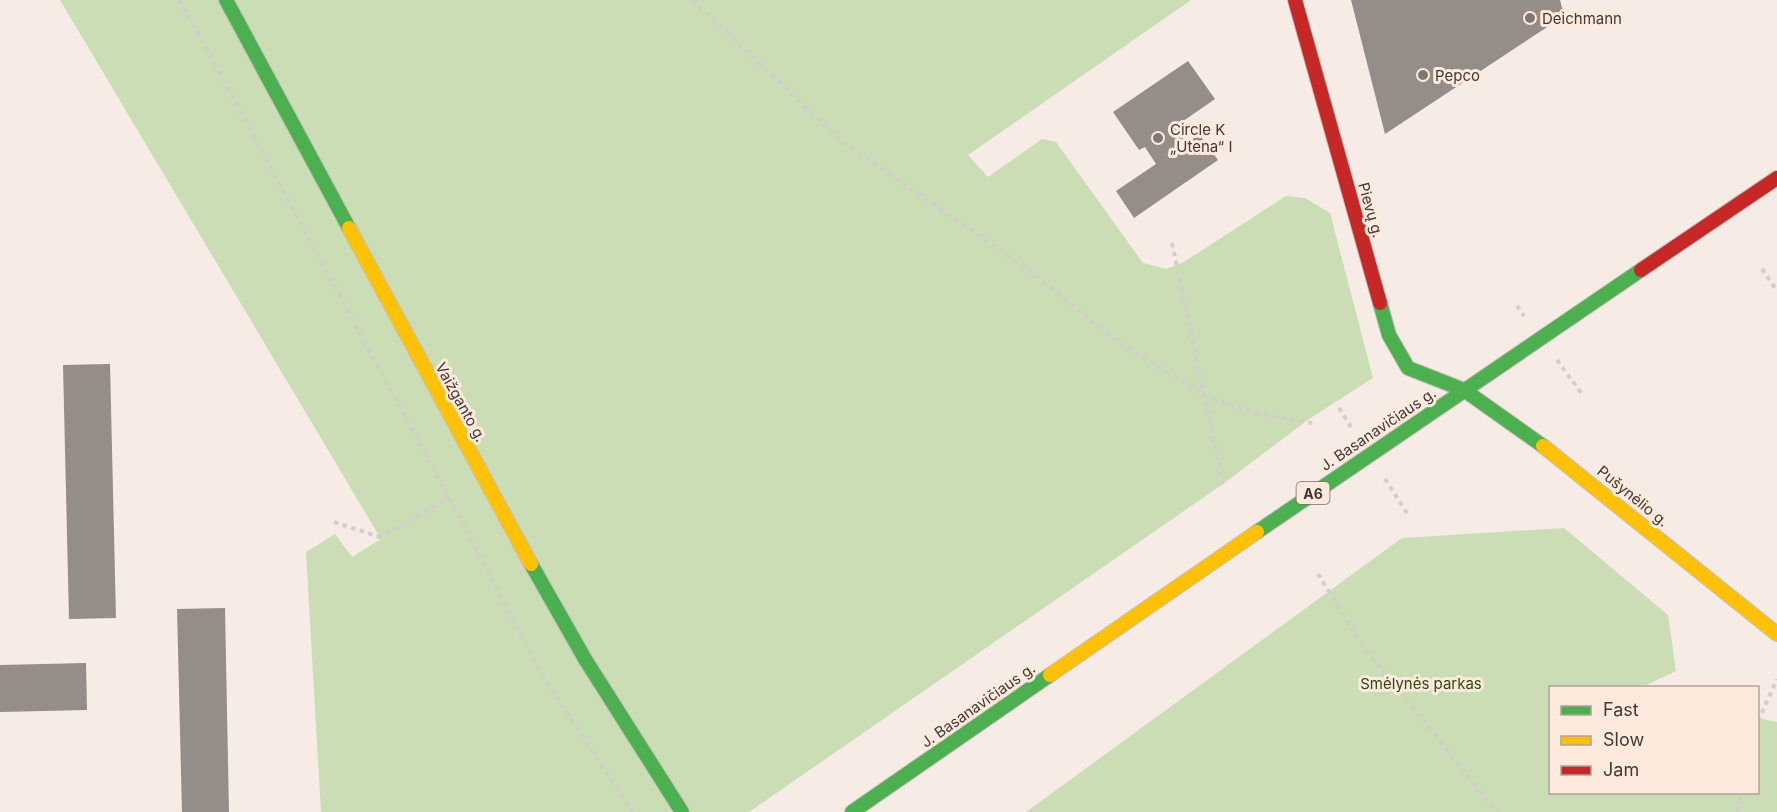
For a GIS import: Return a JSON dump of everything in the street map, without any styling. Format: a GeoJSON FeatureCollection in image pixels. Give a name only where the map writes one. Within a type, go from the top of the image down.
{"type":"FeatureCollection","features":[{"type":"Feature","properties":{"kind":"main road","name":"Vaižganto g."},"geometry":{"type":"LineString","coordinates":[[226,0],[532,566],[585,659],[682,812]]}},
{"type":"Feature","properties":{"kind":"main road","name":"Pievų g."},"geometry":{"type":"LineString","coordinates":[[1295,0],[1389,335],[1408,368],[1464,390]]}},
{"type":"Feature","properties":{"kind":"main road","name":"J. Basanavičiaus g."},"geometry":{"type":"LineString","coordinates":[[852,812],[1464,390],[1777,178]]}},
{"type":"Feature","properties":{"kind":"main road","name":"Pušynėlio g."},"geometry":{"type":"LineString","coordinates":[[1464,390],[1526,432],[1777,634]]}},
{"type":"Feature","properties":{"kind":"path"},"geometry":{"type":"LineString","coordinates":[[180,0],[450,498],[540,672],[632,812]]}},
{"type":"Feature","properties":{"kind":"path"},"geometry":{"type":"LineString","coordinates":[[693,0],[839,139],[1026,268],[1118,342],[1206,396],[1258,414],[1312,423]]}},
{"type":"Feature","properties":{"kind":"path"},"geometry":{"type":"LineString","coordinates":[[1172,243],[1223,484]]}},
{"type":"Feature","properties":{"kind":"path"},"geometry":{"type":"LineString","coordinates":[[1762,269],[1777,291]]}},
{"type":"Feature","properties":{"kind":"path"},"geometry":{"type":"LineString","coordinates":[[334,522],[380,537],[450,498]]}},
{"type":"Feature","properties":{"kind":"path"},"geometry":{"type":"LineString","coordinates":[[1318,574],[1362,645],[1497,812]]}},
{"type":"Feature","properties":{"kind":"path"},"geometry":{"type":"LineString","coordinates":[[1759,719],[1777,679]]}},
{"type":"Feature","properties":{"kind":"path"},"geometry":{"type":"LineString","coordinates":[[1738,812],[1740,794]]}},
{"type":"Feature","properties":{"kind":"green space"},"geometry":{"type":"Polygon","coordinates":[[[60,0],[1191,0],[968,155],[988,177],[1042,139],[1056,142],[1143,263],[1166,269],[1184,262],[1286,196],[1305,198],[1330,213],[1373,378],[1309,419],[1223,484],[749,812],[321,812],[306,552],[335,534],[352,557],[381,539],[60,0]]]}},
{"type":"Feature","properties":{"kind":"green space","name":"Smėlynės parkas"},"geometry":{"type":"Polygon","coordinates":[[[1564,528],[1668,615],[1676,671],[1644,686],[1549,686],[1549,794],[1759,794],[1759,718],[1777,722],[1777,812],[1026,812],[1402,538],[1564,528]]]}},
{"type":"Feature","properties":{"kind":"building","name":"Pepco"},"geometry":{"type":"Polygon","coordinates":[[[1351,0],[1560,0],[1564,16],[1385,134],[1351,0]]]}},
{"type":"Feature","properties":{"kind":"building","name":"Circle K „Utena“ I"},"geometry":{"type":"Polygon","coordinates":[[[1188,61],[1215,99],[1176,126],[1187,143],[1199,134],[1218,160],[1134,218],[1116,191],[1156,164],[1145,147],[1139,150],[1113,112],[1188,61]]]}},
{"type":"Feature","properties":{"kind":"building"},"geometry":{"type":"Polygon","coordinates":[[[110,364],[116,618],[69,619],[63,365],[110,364]]]}},
{"type":"Feature","properties":{"kind":"building"},"geometry":{"type":"Polygon","coordinates":[[[225,608],[229,812],[182,812],[177,609],[225,608]]]}},
{"type":"Feature","properties":{"kind":"building"},"geometry":{"type":"Polygon","coordinates":[[[86,663],[87,710],[0,712],[0,665],[86,663]]]}},
{"type":"Feature","properties":{"kind":"traffic: fast"},"geometry":{"type":"LineString","coordinates":[[226,0],[349,228]]}},
{"type":"Feature","properties":{"kind":"traffic: fast"},"geometry":{"type":"LineString","coordinates":[[1257,532],[1641,270]]}},
{"type":"Feature","properties":{"kind":"traffic: fast"},"geometry":{"type":"LineString","coordinates":[[1380,303],[1389,335],[1408,368],[1464,390],[1543,446]]}},
{"type":"Feature","properties":{"kind":"traffic: fast"},"geometry":{"type":"LineString","coordinates":[[531,564],[585,659],[682,812]]}},
{"type":"Feature","properties":{"kind":"traffic: fast"},"geometry":{"type":"LineString","coordinates":[[852,812],[1050,675]]}},
{"type":"Feature","properties":{"kind":"traffic: slow"},"geometry":{"type":"LineString","coordinates":[[349,228],[531,564]]}},
{"type":"Feature","properties":{"kind":"traffic: slow"},"geometry":{"type":"LineString","coordinates":[[1543,446],[1777,634]]}},
{"type":"Feature","properties":{"kind":"traffic: slow"},"geometry":{"type":"LineString","coordinates":[[1050,675],[1257,532]]}},
{"type":"Feature","properties":{"kind":"traffic: jam"},"geometry":{"type":"LineString","coordinates":[[1295,0],[1380,303]]}},
{"type":"Feature","properties":{"kind":"traffic: jam"},"geometry":{"type":"LineString","coordinates":[[1641,270],[1777,178]]}},
{"type":"Feature","properties":{"kind":"place","name":"Deichmann"},"geometry":{"type":"Point","coordinates":[1530,18]}},
{"type":"Feature","properties":{"kind":"place","name":"Pepco"},"geometry":{"type":"Point","coordinates":[1423,75]}},
{"type":"Feature","properties":{"kind":"place","name":"Circle K „Utena“ I"},"geometry":{"type":"Point","coordinates":[1158,138]}}]}
